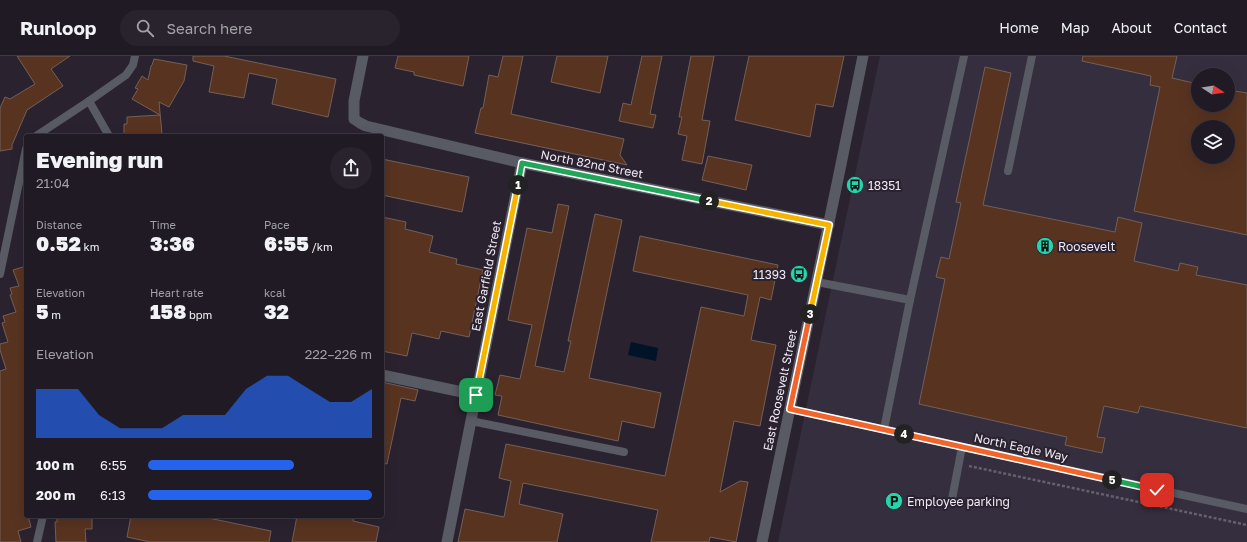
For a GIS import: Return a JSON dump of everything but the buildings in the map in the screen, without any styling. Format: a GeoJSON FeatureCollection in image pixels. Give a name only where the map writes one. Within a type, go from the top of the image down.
{"type":"FeatureCollection","features":[{"type":"Feature","properties":{"kind":"street","name":"North 82nd Street"},"geometry":{"type":"LineString","coordinates":[[363,56],[354,101],[354,119],[366,126],[522,163],[829,225]]}},
{"type":"Feature","properties":{"kind":"street","name":"East Roosevelt Street"},"geometry":{"type":"LineString","coordinates":[[762,542],[863,56]]}},
{"type":"Feature","properties":{"kind":"street","name":"East Garfield Street"},"geometry":{"type":"LineString","coordinates":[[447,542],[522,163]]}},
{"type":"Feature","properties":{"kind":"street"},"geometry":{"type":"LineString","coordinates":[[384,374],[476,395]]}},
{"type":"Feature","properties":{"kind":"lane"},"geometry":{"type":"LineString","coordinates":[[39,134],[126,75],[133,65],[135,56]]}},
{"type":"Feature","properties":{"kind":"lane"},"geometry":{"type":"LineString","coordinates":[[884,429],[910,300],[964,56]]}},
{"type":"Feature","properties":{"kind":"lane"},"geometry":{"type":"LineString","coordinates":[[1008,171],[1032,56]]}},
{"type":"Feature","properties":{"kind":"lane"},"geometry":{"type":"LineString","coordinates":[[89,101],[108,134]]}},
{"type":"Feature","properties":{"kind":"lane"},"geometry":{"type":"LineString","coordinates":[[0,274],[24,160]]}},
{"type":"Feature","properties":{"kind":"lane"},"geometry":{"type":"LineString","coordinates":[[816,282],[910,300]]}},
{"type":"Feature","properties":{"kind":"lane","name":"North Eagle Way"},"geometry":{"type":"LineString","coordinates":[[790,409],[1247,509]]}},
{"type":"Feature","properties":{"kind":"lane"},"geometry":{"type":"LineString","coordinates":[[471,421],[624,452]]}},
{"type":"Feature","properties":{"kind":"lane"},"geometry":{"type":"LineString","coordinates":[[952,499],[962,447]]}},
{"type":"Feature","properties":{"kind":"lane"},"geometry":{"type":"LineString","coordinates":[[37,542],[43,518]]}},
{"type":"Feature","properties":{"kind":"path"},"geometry":{"type":"LineString","coordinates":[[959,464],[1247,525]]}},
{"type":"Feature","properties":{"kind":"shaded area"},"geometry":{"type":"Polygon","coordinates":[[[880,56],[1247,56],[1247,542],[778,542],[880,56]]]}},
{"type":"Feature","properties":{"kind":"water"},"geometry":{"type":"Polygon","coordinates":[[[631,342],[658,348],[656,361],[628,355],[631,342]]]}},
{"type":"Feature","properties":{"kind":"place","name":"18351"},"geometry":{"type":"Point","coordinates":[855,185]}},
{"type":"Feature","properties":{"kind":"place","name":"Roosevelt"},"geometry":{"type":"Point","coordinates":[1045,246]}},
{"type":"Feature","properties":{"kind":"place","name":"11393"},"geometry":{"type":"Point","coordinates":[799,274]}},
{"type":"Feature","properties":{"kind":"place","name":"Employee parking"},"geometry":{"type":"Point","coordinates":[894,501]}},
{"type":"Feature","properties":{"kind":"route"},"geometry":{"type":"LineString","coordinates":[[476,395],[522,163],[829,225],[790,409],[1157,490]]}}]}
